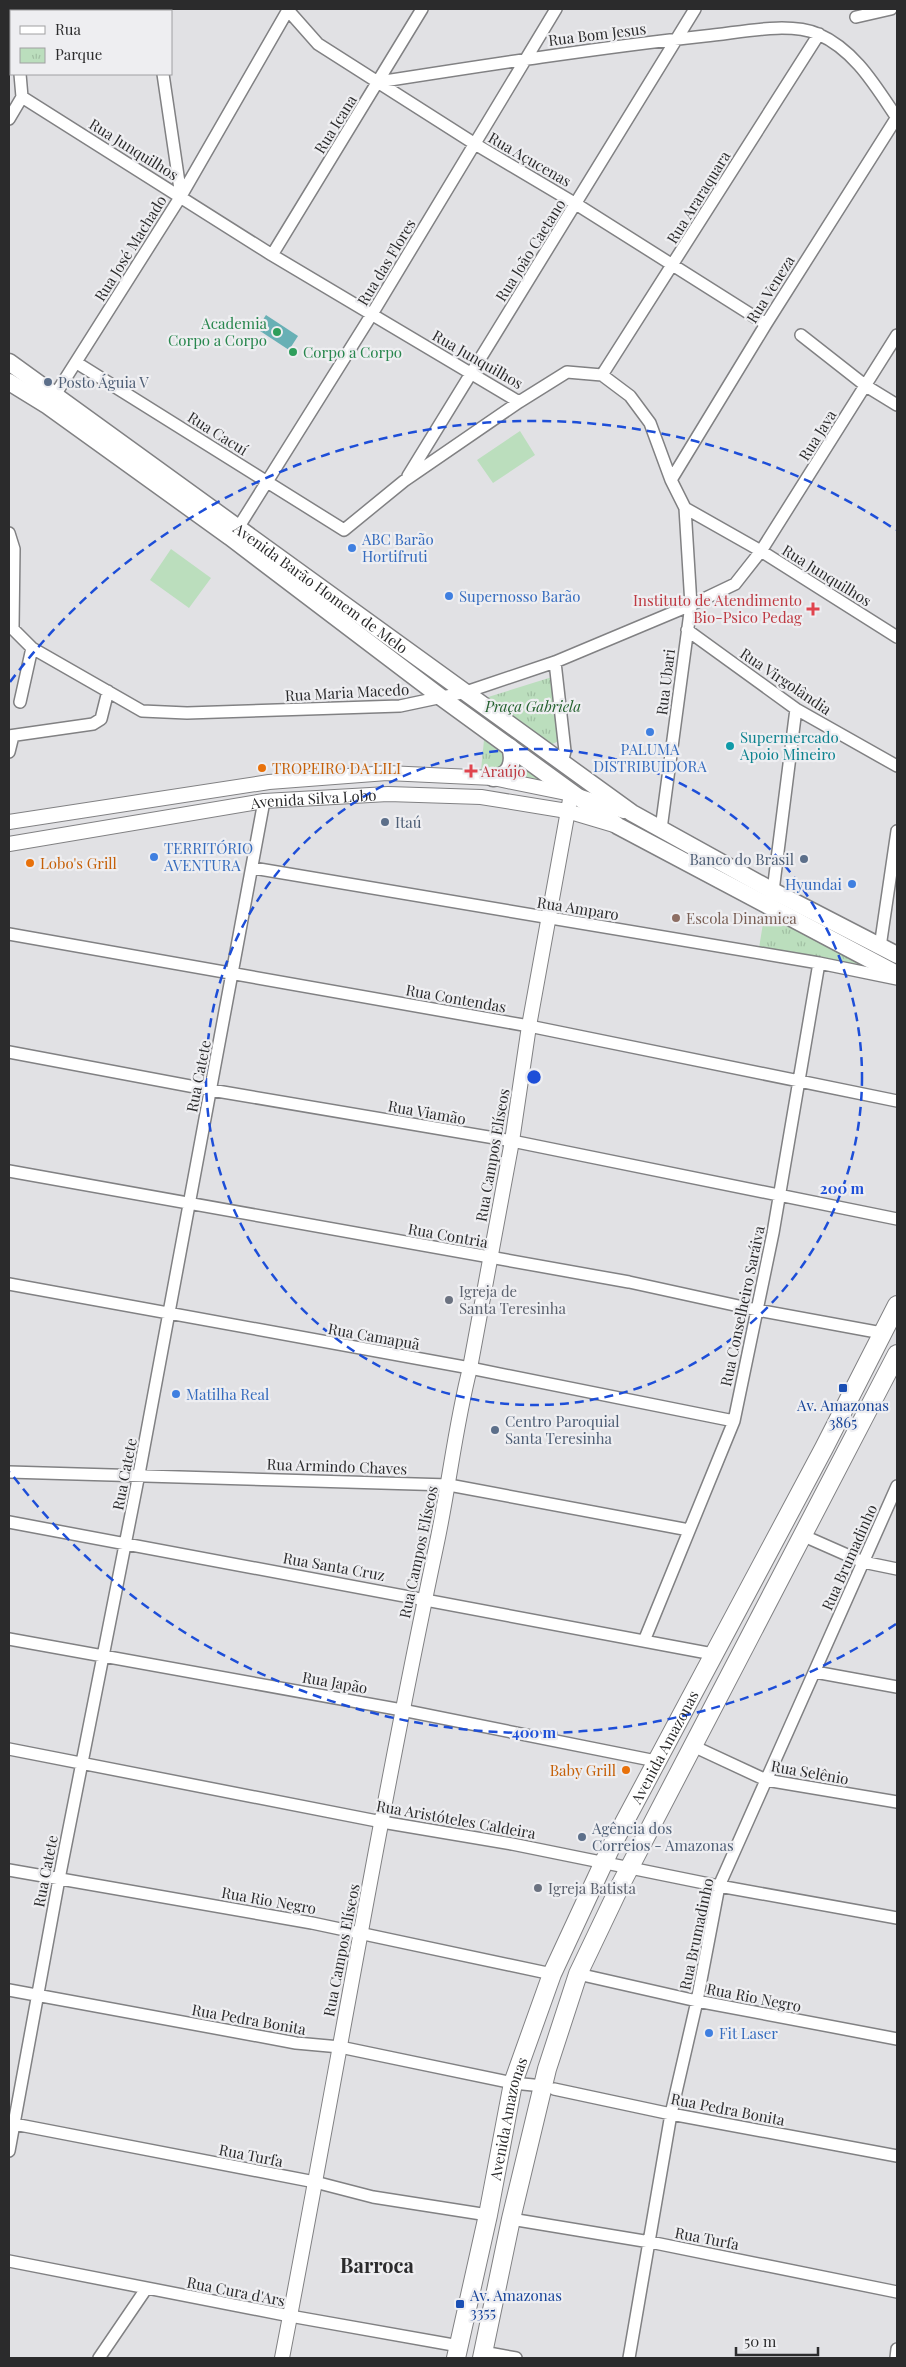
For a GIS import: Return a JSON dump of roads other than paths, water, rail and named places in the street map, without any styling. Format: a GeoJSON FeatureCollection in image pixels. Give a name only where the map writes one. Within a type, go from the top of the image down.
{"type":"FeatureCollection","features":[{"type":"Feature","properties":{"kind":"main road","name":"Avenida Barão Homem de Melo"},"geometry":{"type":"LineString","coordinates":[[9,362],[632,813]]}},
{"type":"Feature","properties":{"kind":"main road","name":"Avenida Barão Homem de Melo"},"geometry":{"type":"LineString","coordinates":[[9,382],[48,406],[230,537],[571,794]]}},
{"type":"Feature","properties":{"kind":"main road"},"geometry":{"type":"LineString","coordinates":[[493,778],[501,777],[510,768],[512,761],[510,747]]}},
{"type":"Feature","properties":{"kind":"main road"},"geometry":{"type":"LineString","coordinates":[[531,763],[545,765],[562,763]]}},
{"type":"Feature","properties":{"kind":"main road","name":"Avenida Silva Lobo"},"geometry":{"type":"LineString","coordinates":[[571,794],[618,826],[818,930],[897,974]]}},
{"type":"Feature","properties":{"kind":"main road","name":"Avenida Silva Lobo"},"geometry":{"type":"LineString","coordinates":[[632,813],[773,891],[897,955]]}},
{"type":"Feature","properties":{"kind":"main road"},"geometry":{"type":"LineString","coordinates":[[868,959],[875,956],[880,947]]}},
{"type":"Feature","properties":{"kind":"main road","name":"Avenida Amazonas"},"geometry":{"type":"LineString","coordinates":[[457,2352],[488,2215],[513,2083],[552,1974],[603,1862],[824,1448],[897,1305]]}},
{"type":"Feature","properties":{"kind":"main road","name":"Avenida Amazonas"},"geometry":{"type":"LineString","coordinates":[[483,2355],[511,2219],[578,1974],[630,1867],[896,1362]]}},
{"type":"Feature","properties":{"kind":"street","name":"Rua Açucenas"},"geometry":{"type":"LineString","coordinates":[[288,9],[318,44],[475,144],[576,204],[766,324]]}},
{"type":"Feature","properties":{"kind":"street","name":"Rua José Machado"},"geometry":{"type":"LineString","coordinates":[[55,395],[181,196],[288,9]]}},
{"type":"Feature","properties":{"kind":"street","name":"Rua Icana"},"geometry":{"type":"LineString","coordinates":[[272,255],[422,9]]}},
{"type":"Feature","properties":{"kind":"street","name":"Rua das Flores"},"geometry":{"type":"LineString","coordinates":[[238,528],[372,314],[556,9]]}},
{"type":"Feature","properties":{"kind":"street","name":"Rua João Caetano"},"geometry":{"type":"LineString","coordinates":[[404,481],[695,9]]}},
{"type":"Feature","properties":{"kind":"street"},"geometry":{"type":"LineString","coordinates":[[856,17],[891,9]]}},
{"type":"Feature","properties":{"kind":"street","name":"Rua Bom Jesus"},"geometry":{"type":"LineString","coordinates":[[378,82],[526,58],[677,39],[797,28],[819,34]]}},
{"type":"Feature","properties":{"kind":"street"},"geometry":{"type":"LineString","coordinates":[[819,34],[851,56],[897,118]]}},
{"type":"Feature","properties":{"kind":"street","name":"Rua Araraquara"},"geometry":{"type":"LineString","coordinates":[[602,375],[819,34]]}},
{"type":"Feature","properties":{"kind":"street"},"geometry":{"type":"LineString","coordinates":[[9,119],[22,97],[20,75]]}},
{"type":"Feature","properties":{"kind":"street"},"geometry":{"type":"LineString","coordinates":[[163,75],[181,196]]}},
{"type":"Feature","properties":{"kind":"street","name":"Rua Junquilhos"},"geometry":{"type":"LineString","coordinates":[[22,97],[272,255],[518,402],[567,372],[602,375]]}},
{"type":"Feature","properties":{"kind":"street","name":"Rua Veneza"},"geometry":{"type":"LineString","coordinates":[[671,480],[766,324],[897,118]]}},
{"type":"Feature","properties":{"kind":"street","name":"Rua Java"},"geometry":{"type":"LineString","coordinates":[[761,551],[897,335]]}},
{"type":"Feature","properties":{"kind":"street"},"geometry":{"type":"LineString","coordinates":[[801,336],[866,386],[897,405]]}},
{"type":"Feature","properties":{"kind":"street","name":"Rua Cacuí"},"geometry":{"type":"LineString","coordinates":[[77,363],[344,530],[404,481]]}},
{"type":"Feature","properties":{"kind":"street"},"geometry":{"type":"LineString","coordinates":[[602,375],[630,396],[650,423],[671,480],[685,508]]}},
{"type":"Feature","properties":{"kind":"street"},"geometry":{"type":"LineString","coordinates":[[404,481],[518,402]]}},
{"type":"Feature","properties":{"kind":"street","name":"Rua Junquilhos"},"geometry":{"type":"LineString","coordinates":[[685,508],[761,551],[896,633]]}},
{"type":"Feature","properties":{"kind":"street","name":"Rua Ubari"},"geometry":{"type":"LineString","coordinates":[[661,829],[691,604],[685,508]]}},
{"type":"Feature","properties":{"kind":"street"},"geometry":{"type":"LineString","coordinates":[[9,533],[14,549],[11,626]]}},
{"type":"Feature","properties":{"kind":"street","name":"Rua Maria Macedo"},"geometry":{"type":"LineString","coordinates":[[11,626],[32,648],[142,711],[187,713],[400,706],[466,692],[555,662],[691,604],[735,584],[761,551]]}},
{"type":"Feature","properties":{"kind":"street","name":"Rua Virgolândia"},"geometry":{"type":"LineString","coordinates":[[687,630],[796,709],[897,766]]}},
{"type":"Feature","properties":{"kind":"street"},"geometry":{"type":"LineString","coordinates":[[20,702],[32,648]]}},
{"type":"Feature","properties":{"kind":"street"},"geometry":{"type":"LineString","coordinates":[[555,662],[564,751],[562,763]]}},
{"type":"Feature","properties":{"kind":"street"},"geometry":{"type":"LineString","coordinates":[[9,752],[11,736],[93,724],[101,719],[108,692]]}},
{"type":"Feature","properties":{"kind":"street"},"geometry":{"type":"LineString","coordinates":[[773,891],[796,709]]}},
{"type":"Feature","properties":{"kind":"street","name":"Avenida Silva Lobo"},"geometry":{"type":"LineString","coordinates":[[9,822],[268,782],[387,773],[493,778],[571,794],[632,813]]}},
{"type":"Feature","properties":{"kind":"street","name":"Avenida Silva Lobo"},"geometry":{"type":"LineString","coordinates":[[9,844],[264,801],[388,794],[482,797],[567,811],[618,826]]}},
{"type":"Feature","properties":{"kind":"street","name":"Rua Campos Elíseos"},"geometry":{"type":"LineString","coordinates":[[282,2358],[402,1710],[449,1485],[461,1404],[470,1368],[512,1141],[529,1026],[571,794]]}},
{"type":"Feature","properties":{"kind":"street","name":"Rua Catete"},"geometry":{"type":"LineString","coordinates":[[9,2151],[12,2124],[102,1655],[139,1474],[210,1090],[254,868],[264,801]]}},
{"type":"Feature","properties":{"kind":"street"},"geometry":{"type":"LineString","coordinates":[[880,947],[897,831]]}},
{"type":"Feature","properties":{"kind":"street","name":"Rua Amparo"},"geometry":{"type":"LineString","coordinates":[[254,868],[819,963],[897,979]]}},
{"type":"Feature","properties":{"kind":"street","name":"Rua Contendas"},"geometry":{"type":"LineString","coordinates":[[9,934],[529,1026],[897,1101]]}},
{"type":"Feature","properties":{"kind":"street","name":"Rua Conselheiro Saráiva"},"geometry":{"type":"LineString","coordinates":[[644,1641],[734,1421],[780,1195],[819,963]]}},
{"type":"Feature","properties":{"kind":"street","name":"Rua Viamão"},"geometry":{"type":"LineString","coordinates":[[9,1052],[210,1090],[512,1141],[897,1219]]}},
{"type":"Feature","properties":{"kind":"street","name":"Rua Contria"},"geometry":{"type":"LineString","coordinates":[[9,1171],[629,1282],[757,1310],[882,1333]]}},
{"type":"Feature","properties":{"kind":"street","name":"Rua Camapuã"},"geometry":{"type":"LineString","coordinates":[[9,1284],[169,1315],[470,1368],[734,1421]]}},
{"type":"Feature","properties":{"kind":"street","name":"Rua Armindo Chaves"},"geometry":{"type":"LineString","coordinates":[[9,1472],[139,1474],[449,1485],[689,1530]]}},
{"type":"Feature","properties":{"kind":"street","name":"Rua Brumadinho"},"geometry":{"type":"LineString","coordinates":[[629,2358],[671,2114],[697,2001],[719,1886],[897,1486]]}},
{"type":"Feature","properties":{"kind":"street","name":"Rua Santa Cruz"},"geometry":{"type":"LineString","coordinates":[[9,1522],[425,1598],[713,1654]]}},
{"type":"Feature","properties":{"kind":"street"},"geometry":{"type":"LineString","coordinates":[[804,1536],[863,1562],[897,1569]]}},
{"type":"Feature","properties":{"kind":"street","name":"Rua Japão"},"geometry":{"type":"LineString","coordinates":[[9,1639],[402,1710],[656,1760]]}},
{"type":"Feature","properties":{"kind":"street"},"geometry":{"type":"LineString","coordinates":[[815,1672],[897,1687]]}},
{"type":"Feature","properties":{"kind":"street","name":"Rua Selênio"},"geometry":{"type":"LineString","coordinates":[[693,1746],[766,1780],[897,1802]]}},
{"type":"Feature","properties":{"kind":"street","name":"Rua Aristóteles Caldeira"},"geometry":{"type":"LineString","coordinates":[[9,1749],[382,1822],[512,1844],[719,1886],[897,1918]]}},
{"type":"Feature","properties":{"kind":"street","name":"Rua Rio Negro"},"geometry":{"type":"LineString","coordinates":[[9,1870],[312,1923],[552,1974]]}},
{"type":"Feature","properties":{"kind":"street","name":"Rua Rio Negro"},"geometry":{"type":"LineString","coordinates":[[578,1974],[697,2001],[897,2039]]}},
{"type":"Feature","properties":{"kind":"street","name":"Rua Pedra Bonita"},"geometry":{"type":"LineString","coordinates":[[9,1990],[296,2043],[340,2047],[513,2083],[548,2087],[671,2114],[897,2156]]}},
{"type":"Feature","properties":{"kind":"street","name":"Rua Turfa"},"geometry":{"type":"LineString","coordinates":[[12,2124],[315,2182],[373,2197],[488,2215]]}},
{"type":"Feature","properties":{"kind":"street","name":"Rua Turfa"},"geometry":{"type":"LineString","coordinates":[[511,2219],[650,2242],[897,2292]]}},
{"type":"Feature","properties":{"kind":"street","name":"Rua Cura d'Ars"},"geometry":{"type":"LineString","coordinates":[[9,2261],[290,2316],[457,2352]]}},
{"type":"Feature","properties":{"kind":"street"},"geometry":{"type":"LineString","coordinates":[[100,2358],[146,2289]]}},
{"type":"Feature","properties":{"kind":"street"},"geometry":{"type":"LineString","coordinates":[[896,2358],[897,2349]]}},
{"type":"Feature","properties":{"kind":"street"},"geometry":{"type":"LineString","coordinates":[[483,2355],[516,2358]]}},
{"type":"Feature","properties":{"kind":"water","name":"Academia Corpo a Corpo"},"geometry":{"type":"Polygon","coordinates":[[[266,315],[298,336],[289,350],[257,329],[266,315]]]}},
{"type":"Feature","properties":{"kind":"place","name":"Academia Corpo a Corpo"},"geometry":{"type":"Point","coordinates":[277,332]}},
{"type":"Feature","properties":{"kind":"place","name":"Corpo a Corpo"},"geometry":{"type":"Point","coordinates":[293,352]}},
{"type":"Feature","properties":{"kind":"place","name":"Posto Águia V"},"geometry":{"type":"Point","coordinates":[48,382]}},
{"type":"Feature","properties":{"kind":"place","name":"ABC Barão Hortifruti"},"geometry":{"type":"Point","coordinates":[352,548]}},
{"type":"Feature","properties":{"kind":"place","name":"Supernosso Barão"},"geometry":{"type":"Point","coordinates":[449,596]}},
{"type":"Feature","properties":{"kind":"place","name":"Instituto de Atendimento Bio-Psico Pedag"},"geometry":{"type":"Point","coordinates":[813,609]}},
{"type":"Feature","properties":{"kind":"place","name":"PALUMA DISTRIBUIDORA"},"geometry":{"type":"Point","coordinates":[650,732]}},
{"type":"Feature","properties":{"kind":"place","name":"Supermercado Apoio Mineiro"},"geometry":{"type":"Point","coordinates":[730,746]}},
{"type":"Feature","properties":{"kind":"place","name":"TROPEIRO DA LILI"},"geometry":{"type":"Point","coordinates":[262,768]}},
{"type":"Feature","properties":{"kind":"place","name":"Araújo"},"geometry":{"type":"Point","coordinates":[471,771]}},
{"type":"Feature","properties":{"kind":"place","name":"Itaú"},"geometry":{"type":"Point","coordinates":[385,822]}},
{"type":"Feature","properties":{"kind":"place","name":"TERRITÓRIO AVENTURA"},"geometry":{"type":"Point","coordinates":[154,857]}},
{"type":"Feature","properties":{"kind":"place","name":"Banco do Brasil"},"geometry":{"type":"Point","coordinates":[804,859]}},
{"type":"Feature","properties":{"kind":"place","name":"Lobo's Grill"},"geometry":{"type":"Point","coordinates":[30,863]}},
{"type":"Feature","properties":{"kind":"place","name":"Hyundai"},"geometry":{"type":"Point","coordinates":[852,884]}},
{"type":"Feature","properties":{"kind":"place","name":"Escola Dinamica"},"geometry":{"type":"Point","coordinates":[676,918]}},
{"type":"Feature","properties":{"kind":"place","name":"Igreja de Santa Teresinha"},"geometry":{"type":"Point","coordinates":[449,1300]}},
{"type":"Feature","properties":{"kind":"place","name":"Av. Amazonas 3865"},"geometry":{"type":"Point","coordinates":[843,1388]}},
{"type":"Feature","properties":{"kind":"place","name":"Matilha Real"},"geometry":{"type":"Point","coordinates":[176,1394]}},
{"type":"Feature","properties":{"kind":"place","name":"Centro Paroquial Santa Teresinha"},"geometry":{"type":"Point","coordinates":[495,1430]}},
{"type":"Feature","properties":{"kind":"place","name":"Baby Grill"},"geometry":{"type":"Point","coordinates":[626,1770]}},
{"type":"Feature","properties":{"kind":"place","name":"Agência dos Correios - Amazonas"},"geometry":{"type":"Point","coordinates":[582,1837]}},
{"type":"Feature","properties":{"kind":"place","name":"Igreja Batista"},"geometry":{"type":"Point","coordinates":[538,1888]}},
{"type":"Feature","properties":{"kind":"place","name":"Fit Laser"},"geometry":{"type":"Point","coordinates":[709,2033]}},
{"type":"Feature","properties":{"kind":"place","name":"Av. Amazonas 3355"},"geometry":{"type":"Point","coordinates":[460,2304]}},
{"type":"Feature","properties":{"kind":"district","name":"Barroca"},"geometry":{"type":"Point","coordinates":[377,2264]}},
{"type":"Feature","properties":{"kind":"park label","name":"Praça Gabriela"},"geometry":{"type":"Point","coordinates":[533,706]}}]}
